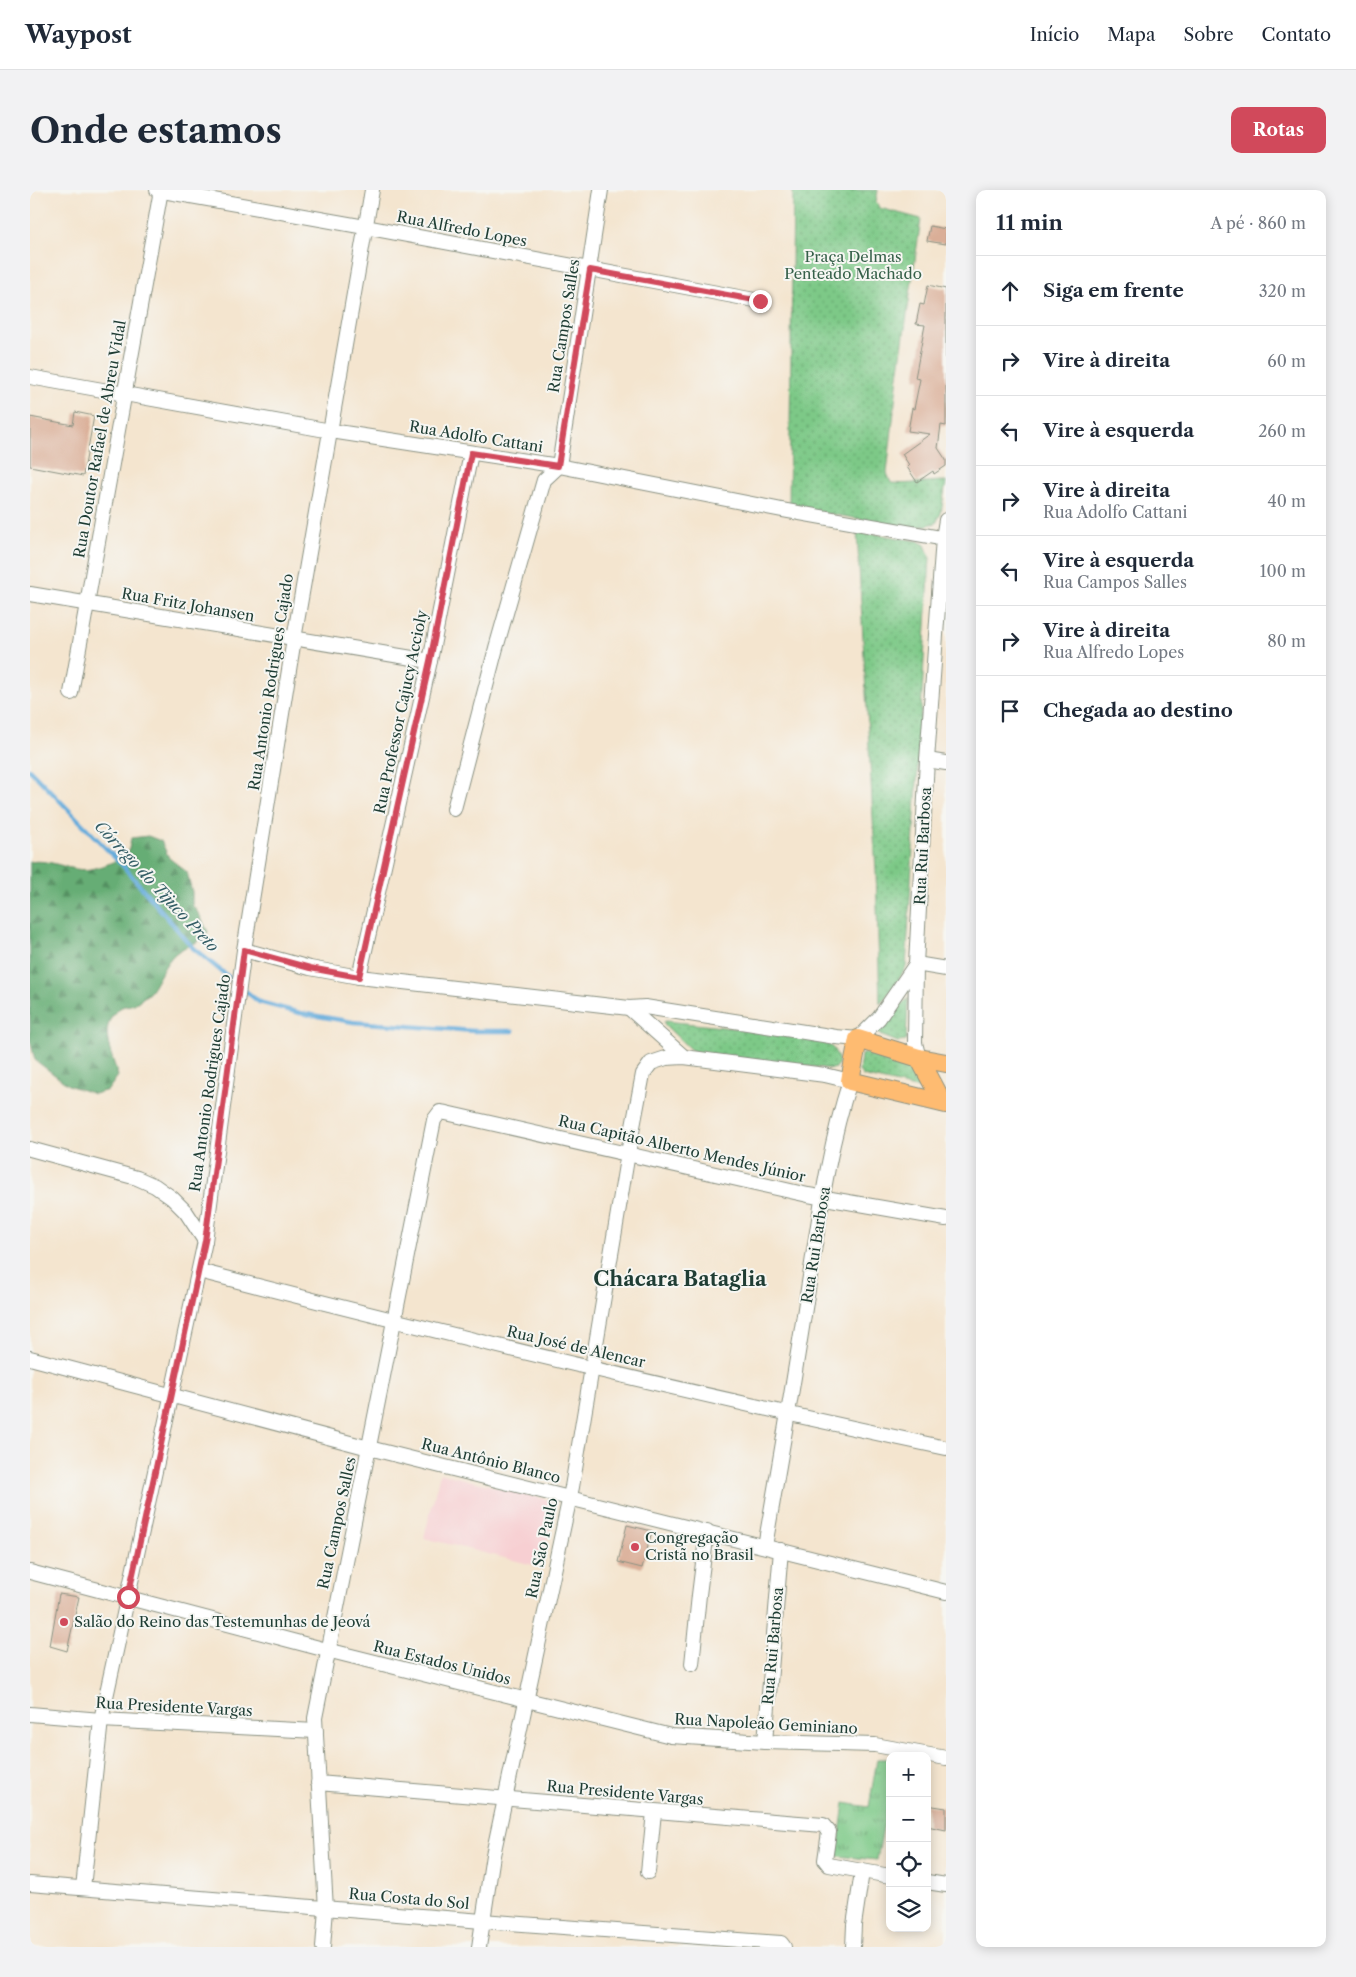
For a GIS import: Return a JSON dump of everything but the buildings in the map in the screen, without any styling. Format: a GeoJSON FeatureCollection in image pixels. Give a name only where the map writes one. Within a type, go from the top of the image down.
{"type":"FeatureCollection","features":[{"type":"Feature","properties":{"kind":"main road"},"geometry":{"type":"LineString","coordinates":[[858,1039],[919,1058],[946,1064]]}},
{"type":"Feature","properties":{"kind":"main road","name":"Rua Rui Barbosa"},"geometry":{"type":"LineString","coordinates":[[850,1081],[858,1039]]}},
{"type":"Feature","properties":{"kind":"main road"},"geometry":{"type":"LineString","coordinates":[[919,1058],[944,1103]]}},
{"type":"Feature","properties":{"kind":"main road"},"geometry":{"type":"LineString","coordinates":[[850,1081],[944,1103]]}},
{"type":"Feature","properties":{"kind":"street","name":"Rua Alfredo Lopes"},"geometry":{"type":"LineString","coordinates":[[160,190],[760,301]]}},
{"type":"Feature","properties":{"kind":"street","name":"Rua Doutor Rafael de Abreu Vidal"},"geometry":{"type":"LineString","coordinates":[[71,694],[160,190]]}},
{"type":"Feature","properties":{"kind":"street","name":"Rua Antonio Rodrigues Cajado"},"geometry":{"type":"LineString","coordinates":[[83,1888],[101,1720],[205,1241],[236,1009],[294,639],[372,190]]}},
{"type":"Feature","properties":{"kind":"street","name":"Rua Campos Salles"},"geometry":{"type":"LineString","coordinates":[[558,466],[601,190]]}},
{"type":"Feature","properties":{"kind":"street","name":"Rua Adolfo Cattani"},"geometry":{"type":"LineString","coordinates":[[30,377],[330,431],[558,466],[782,510],[944,539]]}},
{"type":"Feature","properties":{"kind":"street","name":"Rua Professor Cajucy Accioly"},"geometry":{"type":"LineString","coordinates":[[359,977],[430,661],[471,453]]}},
{"type":"Feature","properties":{"kind":"street"},"geometry":{"type":"LineString","coordinates":[[454,809],[496,648],[544,480],[558,466]]}},
{"type":"Feature","properties":{"kind":"street","name":"Rua Rui Barbosa"},"geometry":{"type":"LineString","coordinates":[[919,1058],[915,1042],[916,964],[927,760],[946,520]]}},
{"type":"Feature","properties":{"kind":"street","name":"Rua Fritz Johansen"},"geometry":{"type":"LineString","coordinates":[[30,594],[430,661]]}},
{"type":"Feature","properties":{"kind":"street"},"geometry":{"type":"LineString","coordinates":[[927,760],[946,762]]}},
{"type":"Feature","properties":{"kind":"street"},"geometry":{"type":"LineString","coordinates":[[244,955],[359,977],[629,1008],[645,1007],[858,1039],[879,1018],[916,964],[946,969]]}},
{"type":"Feature","properties":{"kind":"street"},"geometry":{"type":"LineString","coordinates":[[629,1008],[684,1057]]}},
{"type":"Feature","properties":{"kind":"street","name":"Rua São Paulo"},"geometry":{"type":"LineString","coordinates":[[479,1947],[482,1921],[505,1800],[570,1498],[643,1074],[651,1063],[659,1060],[684,1057],[826,1075],[850,1081]]}},
{"type":"Feature","properties":{"kind":"street","name":"Rua Rui Barbosa"},"geometry":{"type":"LineString","coordinates":[[765,1546],[823,1197],[844,1099],[850,1081]]}},
{"type":"Feature","properties":{"kind":"street","name":"Rua Campos Salles"},"geometry":{"type":"LineString","coordinates":[[323,1947],[326,1909],[315,1718],[327,1650],[434,1120],[440,1112]]}},
{"type":"Feature","properties":{"kind":"street","name":"Rua Capitão Alberto Mendes Júnior"},"geometry":{"type":"LineString","coordinates":[[440,1112],[823,1197],[946,1219]]}},
{"type":"Feature","properties":{"kind":"street"},"geometry":{"type":"LineString","coordinates":[[30,1149],[137,1178],[155,1186],[172,1198],[186,1212],[205,1241]]}},
{"type":"Feature","properties":{"kind":"street","name":"Rua José de Alencar"},"geometry":{"type":"LineString","coordinates":[[199,1271],[393,1321],[788,1415],[946,1448]]}},
{"type":"Feature","properties":{"kind":"street","name":"Rua Antônio Blanco"},"geometry":{"type":"LineString","coordinates":[[30,1358],[369,1448],[946,1592]]}},
{"type":"Feature","properties":{"kind":"street"},"geometry":{"type":"LineString","coordinates":[[692,1664],[698,1595],[707,1531]]}},
{"type":"Feature","properties":{"kind":"street","name":"Rua Rui Barbosa"},"geometry":{"type":"LineString","coordinates":[[765,1742],[781,1550]]}},
{"type":"Feature","properties":{"kind":"street","name":"Rua Estados Unidos"},"geometry":{"type":"LineString","coordinates":[[30,1572],[527,1701]]}},
{"type":"Feature","properties":{"kind":"street","name":"Rua Napoleão Geminiano"},"geometry":{"type":"LineString","coordinates":[[527,1701],[671,1736],[765,1742],[875,1745],[946,1758]]}},
{"type":"Feature","properties":{"kind":"street","name":"Rua Presidente Vargas"},"geometry":{"type":"LineString","coordinates":[[30,1714],[101,1720],[316,1731]]}},
{"type":"Feature","properties":{"kind":"street","name":"Rua Presidente Vargas"},"geometry":{"type":"LineString","coordinates":[[318,1783],[824,1825],[828,1832],[826,1863],[862,1872],[886,1875]]}},
{"type":"Feature","properties":{"kind":"street"},"geometry":{"type":"LineString","coordinates":[[648,1872],[654,1812]]}},
{"type":"Feature","properties":{"kind":"street"},"geometry":{"type":"LineString","coordinates":[[853,1947],[854,1925],[862,1872]]}},
{"type":"Feature","properties":{"kind":"street"},"geometry":{"type":"LineString","coordinates":[[931,1883],[946,1886]]}},
{"type":"Feature","properties":{"kind":"street","name":"Rua Costa do Sol"},"geometry":{"type":"LineString","coordinates":[[30,1884],[781,1944],[784,1947]]}},
{"type":"Feature","properties":{"kind":"shaded area"},"geometry":{"type":"Polygon","coordinates":[[[440,1473],[557,1502],[541,1567],[424,1538],[440,1473]]]}},
{"type":"Feature","properties":{"kind":"green space","name":"Praça Delmas Penteado Machado"},"geometry":{"type":"Polygon","coordinates":[[[793,190],[878,190],[876,202],[880,208],[921,219],[898,376],[887,473],[891,483],[905,484],[946,481],[941,513],[936,523],[913,528],[789,507],[793,190]]]}},
{"type":"Feature","properties":{"kind":"green space"},"geometry":{"type":"Polygon","coordinates":[[[857,531],[918,541],[925,545],[930,557],[906,967],[896,984],[880,1004],[876,872],[857,531]]]}},
{"type":"Feature","properties":{"kind":"green space"},"geometry":{"type":"Polygon","coordinates":[[[148,836],[161,841],[169,858],[187,872],[192,892],[192,905],[208,932],[200,940],[180,950],[172,957],[148,994],[134,1004],[123,1006],[113,1015],[107,1031],[118,1076],[108,1090],[94,1094],[68,1085],[35,1060],[30,1040],[30,862],[47,862],[83,870],[96,868],[128,854],[131,838],[148,836]]]}},
{"type":"Feature","properties":{"kind":"green space"},"geometry":{"type":"Polygon","coordinates":[[[908,998],[906,1041],[898,1042],[880,1035],[877,1031],[908,998]]]}},
{"type":"Feature","properties":{"kind":"green space"},"geometry":{"type":"Polygon","coordinates":[[[664,1022],[822,1040],[833,1049],[839,1062],[836,1068],[832,1069],[701,1054],[691,1050],[665,1025],[664,1022]]]}},
{"type":"Feature","properties":{"kind":"green space"},"geometry":{"type":"Polygon","coordinates":[[[869,1052],[906,1063],[924,1090],[863,1076],[859,1071],[861,1055],[869,1052]]]}},
{"type":"Feature","properties":{"kind":"green space"},"geometry":{"type":"Polygon","coordinates":[[[877,1759],[886,1759],[886,1812],[877,1860],[837,1856],[844,1803],[869,1807],[877,1759]]]}},
{"type":"Feature","properties":{"kind":"waterway","name":"Córrego do Tijuco Preto"},"geometry":{"type":"LineString","coordinates":[[30,770],[124,867],[193,948],[259,1002],[300,1013],[353,1022],[474,1031],[513,1031]]}},
{"type":"Feature","properties":{"kind":"place","name":"Congregação Cristã no Brasil"},"geometry":{"type":"Point","coordinates":[635,1547]}},
{"type":"Feature","properties":{"kind":"place","name":"Salão do Reino das Testemunhas de Jeová"},"geometry":{"type":"Point","coordinates":[64,1622]}},
{"type":"Feature","properties":{"kind":"district","name":"Chácara Bataglia"},"geometry":{"type":"Point","coordinates":[680,1279]}},
{"type":"Feature","properties":{"kind":"route"},"geometry":{"type":"LineString","coordinates":[[128,1597],[205,1241],[244,950],[310,968],[359,977],[430,661],[471,453],[558,466],[590,270],[760,301]]}}]}
